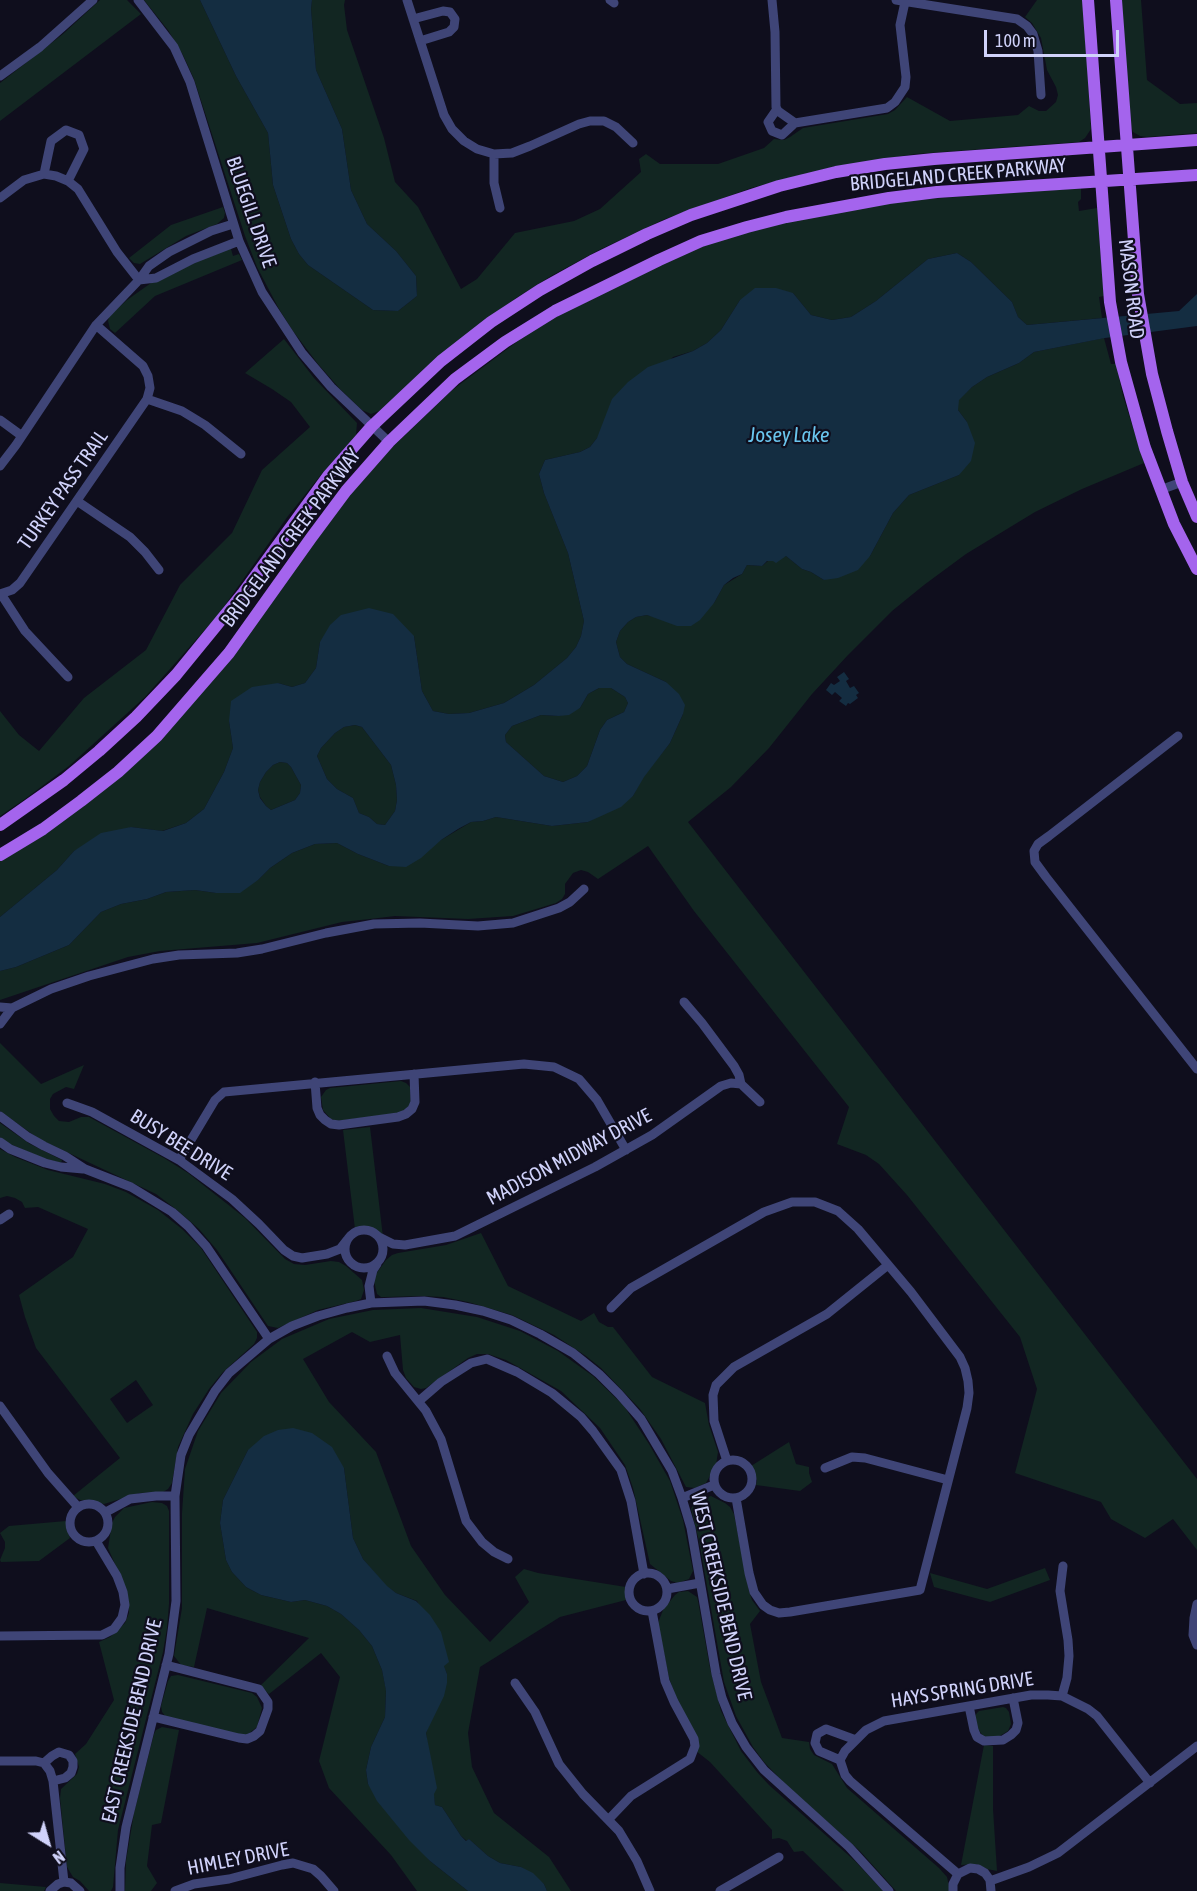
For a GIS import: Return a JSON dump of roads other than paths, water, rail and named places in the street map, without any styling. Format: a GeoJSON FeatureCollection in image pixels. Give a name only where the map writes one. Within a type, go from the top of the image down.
{"type":"FeatureCollection","features":[{"type":"Feature","properties":{"kind":"main road","name":"MASON ROAD"},"geometry":{"type":"LineString","coordinates":[[1088,0],[1110,302],[1121,362],[1144,448],[1174,524],[1197,569]]}},
{"type":"Feature","properties":{"kind":"main road","name":"MASON ROAD"},"geometry":{"type":"LineString","coordinates":[[1116,0],[1138,294],[1149,356],[1167,432],[1182,482],[1197,517]]}},
{"type":"Feature","properties":{"kind":"main road","name":"BRIDGELAND CREEK PARKWAY"},"geometry":{"type":"LineString","coordinates":[[0,825],[64,780],[99,751],[168,683],[216,628],[328,476],[372,426],[441,361],[540,290],[592,261],[691,215],[779,186],[836,172],[934,159],[1197,140]]}},
{"type":"Feature","properties":{"kind":"main road","name":"BRIDGELAND CREEK PARKWAY"},"geometry":{"type":"LineString","coordinates":[[0,855],[43,829],[81,801],[118,772],[157,736],[229,653],[332,510],[389,442],[456,379],[505,342],[565,306],[701,242],[786,217],[889,198],[936,192],[1197,175]]}},
{"type":"Feature","properties":{"kind":"street"},"geometry":{"type":"LineString","coordinates":[[0,76],[40,47],[93,0]]}},
{"type":"Feature","properties":{"kind":"street","name":"BLUEGILL DRIVE"},"geometry":{"type":"LineString","coordinates":[[138,0],[174,47],[190,82],[233,224],[262,292],[302,353],[331,387],[389,442]]}},
{"type":"Feature","properties":{"kind":"street"},"geometry":{"type":"LineString","coordinates":[[407,0],[444,115],[452,129],[470,145],[494,154],[512,153],[590,121],[604,121],[616,127],[633,142]]}},
{"type":"Feature","properties":{"kind":"street"},"geometry":{"type":"LineString","coordinates":[[772,0],[777,109],[768,122],[772,131],[782,135],[795,123]]}},
{"type":"Feature","properties":{"kind":"street"},"geometry":{"type":"LineString","coordinates":[[777,109],[789,121],[795,123],[887,108],[901,95],[905,87],[900,1],[1017,19],[1033,34],[1038,51],[1041,95]]}},
{"type":"Feature","properties":{"kind":"street"},"geometry":{"type":"LineString","coordinates":[[413,19],[442,11],[450,12],[455,19],[454,27],[449,32],[420,41]]}},
{"type":"Feature","properties":{"kind":"street"},"geometry":{"type":"LineString","coordinates":[[44,174],[51,141],[66,130],[79,135],[84,149],[68,181]]}},
{"type":"Feature","properties":{"kind":"street"},"geometry":{"type":"LineString","coordinates":[[494,154],[494,183],[500,208]]}},
{"type":"Feature","properties":{"kind":"street"},"geometry":{"type":"LineString","coordinates":[[0,198],[24,180],[44,174],[68,181],[78,189],[117,252],[139,280]]}},
{"type":"Feature","properties":{"kind":"street"},"geometry":{"type":"LineString","coordinates":[[0,466],[96,325],[139,280],[149,266],[169,252],[211,231],[233,224]]}},
{"type":"Feature","properties":{"kind":"street"},"geometry":{"type":"LineString","coordinates":[[139,280],[156,278],[193,259],[239,241]]}},
{"type":"Feature","properties":{"kind":"street"},"geometry":{"type":"LineString","coordinates":[[96,325],[143,366],[150,388],[147,399],[182,411],[205,425],[241,454]]}},
{"type":"Feature","properties":{"kind":"street","name":"TURKEY PASS TRAIL"},"geometry":{"type":"LineString","coordinates":[[1,594],[12,590],[20,583],[147,399]]}},
{"type":"Feature","properties":{"kind":"street"},"geometry":{"type":"LineString","coordinates":[[0,420],[22,436]]}},
{"type":"Feature","properties":{"kind":"street"},"geometry":{"type":"LineString","coordinates":[[0,448],[9,454]]}},
{"type":"Feature","properties":{"kind":"street"},"geometry":{"type":"LineString","coordinates":[[1160,490],[1182,482]]}},
{"type":"Feature","properties":{"kind":"street"},"geometry":{"type":"LineString","coordinates":[[77,501],[130,537],[159,570]]}},
{"type":"Feature","properties":{"kind":"street"},"geometry":{"type":"LineString","coordinates":[[1,594],[25,631],[68,677]]}},
{"type":"Feature","properties":{"kind":"street"},"geometry":{"type":"LineString","coordinates":[[1178,736],[1038,844],[1034,852],[1035,862],[1046,877],[1197,1069]]}},
{"type":"Feature","properties":{"kind":"street"},"geometry":{"type":"LineString","coordinates":[[0,1024],[12,1008],[51,989],[124,965],[179,955],[237,953],[262,949],[374,924],[420,923],[478,926],[513,923],[559,908],[584,889]]}},
{"type":"Feature","properties":{"kind":"street"},"geometry":{"type":"LineString","coordinates":[[684,1002],[734,1066],[741,1084],[760,1102]]}},
{"type":"Feature","properties":{"kind":"street"},"geometry":{"type":"LineString","coordinates":[[0,1007],[12,1008]]}},
{"type":"Feature","properties":{"kind":"street"},"geometry":{"type":"LineString","coordinates":[[179,1160],[215,1100],[224,1092],[524,1064],[554,1067],[573,1076],[588,1088],[626,1150]]}},
{"type":"Feature","properties":{"kind":"street"},"geometry":{"type":"LineString","coordinates":[[315,1082],[317,1108],[320,1114],[324,1120],[339,1125],[406,1114],[415,1102],[414,1074]]}},
{"type":"Feature","properties":{"kind":"street","name":"MADISON MIDWAY DRIVE"},"geometry":{"type":"LineString","coordinates":[[379,1237],[393,1244],[405,1245],[444,1240],[462,1233],[626,1150],[677,1118],[721,1086],[731,1083],[741,1084]]}},
{"type":"Feature","properties":{"kind":"street","name":"BUSY BEE DRIVE"},"geometry":{"type":"LineString","coordinates":[[67,1103],[92,1112],[179,1160],[232,1199],[287,1253],[302,1258],[327,1254],[352,1265]]}},
{"type":"Feature","properties":{"kind":"street"},"geometry":{"type":"LineString","coordinates":[[0,1116],[28,1137],[85,1169],[138,1191],[172,1212],[189,1226],[220,1265],[268,1339]]}},
{"type":"Feature","properties":{"kind":"street"},"geometry":{"type":"LineString","coordinates":[[0,1142],[10,1149],[45,1163],[85,1169]]}},
{"type":"Feature","properties":{"kind":"street"},"geometry":{"type":"LineString","coordinates":[[611,1308],[623,1295],[641,1282],[764,1212],[792,1202],[814,1202],[838,1211],[858,1229],[960,1358],[965,1368],[969,1393],[967,1408],[920,1590],[790,1612],[770,1610],[763,1605],[754,1592],[736,1498]]}},
{"type":"Feature","properties":{"kind":"street"},"geometry":{"type":"LineString","coordinates":[[0,1220],[9,1214]]}},
{"type":"Feature","properties":{"kind":"street"},"geometry":{"type":"LineString","coordinates":[[327,1254],[340,1249],[351,1236],[362,1230],[379,1237],[383,1248],[369,1286],[371,1303]]}},
{"type":"Feature","properties":{"kind":"street"},"geometry":{"type":"LineString","coordinates":[[347,1240],[345,1252],[369,1286]]}},
{"type":"Feature","properties":{"kind":"street","name":"MADISON MIDWAY DRIVE"},"geometry":{"type":"LineString","coordinates":[[379,1262],[392,1250],[405,1245]]}},
{"type":"Feature","properties":{"kind":"street"},"geometry":{"type":"LineString","coordinates":[[352,1265],[366,1269],[379,1262]]}},
{"type":"Feature","properties":{"kind":"street"},"geometry":{"type":"LineString","coordinates":[[727,1461],[714,1420],[713,1395],[716,1385],[734,1367],[827,1314],[888,1265]]}},
{"type":"Feature","properties":{"kind":"street","name":"WEST CREEKSIDE BEND DRIVE"},"geometry":{"type":"LineString","coordinates":[[268,1339],[318,1316],[371,1303],[424,1301],[455,1305],[511,1320],[540,1334],[573,1353],[613,1387],[641,1419],[672,1471],[682,1498],[691,1528],[716,1674],[732,1723],[746,1747],[764,1770],[849,1847],[890,1891]]}},
{"type":"Feature","properties":{"kind":"street","name":"EAST CREEKSIDE BEND DRIVE"},"geometry":{"type":"LineString","coordinates":[[120,1891],[120,1868],[126,1827],[166,1665],[176,1601],[175,1496],[181,1455],[189,1435],[214,1391],[229,1373],[268,1339]]}},
{"type":"Feature","properties":{"kind":"street"},"geometry":{"type":"LineString","coordinates":[[387,1356],[395,1373],[418,1401],[441,1439],[466,1521],[482,1542],[494,1552],[508,1559]]}},
{"type":"Feature","properties":{"kind":"street"},"geometry":{"type":"LineString","coordinates":[[418,1401],[441,1382],[471,1364],[487,1359],[517,1372],[552,1393],[587,1424],[621,1470],[631,1501],[644,1574]]}},
{"type":"Feature","properties":{"kind":"street"},"geometry":{"type":"LineString","coordinates":[[0,1406],[48,1473],[78,1507]]}},
{"type":"Feature","properties":{"kind":"street"},"geometry":{"type":"LineString","coordinates":[[825,1468],[852,1457],[865,1458],[948,1480]]}},
{"type":"Feature","properties":{"kind":"street"},"geometry":{"type":"LineString","coordinates":[[727,1461],[738,1461],[746,1465],[752,1479],[746,1494],[730,1499],[717,1491],[714,1485],[717,1468],[727,1461]]}},
{"type":"Feature","properties":{"kind":"street"},"geometry":{"type":"LineString","coordinates":[[682,1498],[714,1485]]}},
{"type":"Feature","properties":{"kind":"street"},"geometry":{"type":"LineString","coordinates":[[106,1512],[130,1499],[175,1496]]}},
{"type":"Feature","properties":{"kind":"street"},"geometry":{"type":"LineString","coordinates":[[93,1503],[106,1512],[109,1520],[104,1536],[90,1542],[76,1538],[70,1526],[70,1518],[78,1507],[93,1503]]}},
{"type":"Feature","properties":{"kind":"street"},"geometry":{"type":"LineString","coordinates":[[0,1636],[102,1635],[114,1629],[122,1618],[125,1605],[123,1592],[117,1576],[96,1541]]}},
{"type":"Feature","properties":{"kind":"street"},"geometry":{"type":"LineString","coordinates":[[1062,1696],[1067,1678],[1069,1656],[1060,1591],[1063,1566]]}},
{"type":"Feature","properties":{"kind":"street"},"geometry":{"type":"LineString","coordinates":[[644,1574],[656,1575],[665,1583],[667,1589],[664,1603],[652,1611],[638,1608],[629,1596],[632,1582],[644,1574]]}},
{"type":"Feature","properties":{"kind":"street"},"geometry":{"type":"LineString","coordinates":[[667,1589],[700,1583]]}},
{"type":"Feature","properties":{"kind":"street"},"geometry":{"type":"LineString","coordinates":[[1197,1604],[1194,1635],[1197,1645]]}},
{"type":"Feature","properties":{"kind":"street"},"geometry":{"type":"LineString","coordinates":[[609,1819],[631,1796],[690,1759],[695,1746],[694,1739],[665,1681],[652,1611]]}},
{"type":"Feature","properties":{"kind":"street"},"geometry":{"type":"LineString","coordinates":[[153,1717],[247,1739],[260,1731],[268,1709],[265,1695],[259,1689],[166,1665]]}},
{"type":"Feature","properties":{"kind":"street"},"geometry":{"type":"LineString","coordinates":[[515,1683],[535,1712],[559,1764],[583,1794],[609,1819],[629,1845],[650,1891]]}},
{"type":"Feature","properties":{"kind":"street","name":"HAYS SPRING DRIVE"},"geometry":{"type":"LineString","coordinates":[[840,1760],[845,1751],[867,1730],[884,1721],[1031,1695],[1062,1696],[1097,1716],[1150,1783]]}},
{"type":"Feature","properties":{"kind":"street"},"geometry":{"type":"LineString","coordinates":[[969,1706],[977,1737],[984,1740],[1003,1740],[1016,1730],[1018,1723],[1013,1698]]}},
{"type":"Feature","properties":{"kind":"street"},"geometry":{"type":"LineString","coordinates":[[856,1740],[826,1729],[818,1734],[815,1743],[819,1751],[840,1760],[845,1775],[850,1781],[958,1874]]}},
{"type":"Feature","properties":{"kind":"street"},"geometry":{"type":"LineString","coordinates":[[953,1891],[953,1884],[958,1874],[970,1868],[985,1873],[990,1886],[1058,1853],[1197,1746]]}},
{"type":"Feature","properties":{"kind":"street"},"geometry":{"type":"LineString","coordinates":[[47,1767],[52,1756],[59,1752],[69,1755],[73,1761],[74,1767],[71,1773],[65,1778],[53,1781]]}},
{"type":"Feature","properties":{"kind":"street"},"geometry":{"type":"LineString","coordinates":[[0,1761],[36,1761],[47,1767],[53,1781],[64,1882]]}},
{"type":"Feature","properties":{"kind":"street"},"geometry":{"type":"LineString","coordinates":[[720,1891],[779,1857]]}},
{"type":"Feature","properties":{"kind":"street","name":"HIMLEY DRIVE"},"geometry":{"type":"LineString","coordinates":[[176,1891],[194,1884],[214,1882],[293,1863],[313,1869],[334,1891]]}},
{"type":"Feature","properties":{"kind":"street"},"geometry":{"type":"LineString","coordinates":[[50,1891],[64,1882],[80,1891]]}},
{"type":"Feature","properties":{"kind":"water"},"geometry":{"type":"Polygon","coordinates":[[[200,0],[312,0],[316,70],[342,129],[351,190],[367,224],[396,251],[416,276],[417,296],[398,311],[373,310],[308,265],[299,254],[291,239],[273,185],[268,133],[236,76],[200,0]]]}},
{"type":"Feature","properties":{"kind":"water","name":"Josey Lake"},"geometry":{"type":"Polygon","coordinates":[[[957,253],[971,262],[1012,302],[1018,317],[1027,325],[1179,311],[1197,294],[1197,326],[1105,338],[1034,352],[1019,363],[987,377],[972,387],[959,400],[958,410],[967,422],[975,443],[971,461],[959,475],[909,495],[893,513],[870,556],[858,570],[838,578],[824,580],[802,569],[786,556],[776,563],[767,561],[762,566],[747,565],[742,574],[724,585],[714,603],[700,620],[691,626],[677,626],[647,615],[636,617],[628,622],[620,631],[616,642],[620,657],[627,664],[666,682],[679,694],[685,705],[670,743],[644,777],[633,796],[621,807],[588,822],[552,826],[496,817],[471,822],[441,840],[421,858],[406,867],[389,866],[337,843],[315,844],[292,853],[240,893],[195,890],[166,892],[147,899],[121,904],[101,912],[69,945],[16,967],[0,971],[0,917],[57,870],[74,851],[101,833],[131,827],[163,831],[186,823],[204,809],[224,772],[233,748],[229,721],[231,701],[252,687],[278,683],[292,687],[305,683],[316,668],[320,642],[330,625],[341,615],[369,608],[393,614],[414,636],[422,691],[433,711],[449,714],[469,713],[504,703],[534,685],[567,658],[576,647],[584,621],[568,553],[544,493],[539,474],[545,460],[580,452],[590,447],[597,438],[612,399],[628,382],[648,367],[693,351],[707,343],[721,330],[740,300],[755,288],[776,288],[793,293],[811,315],[832,320],[851,317],[876,301],[928,259],[957,253]],[[599,688],[588,694],[580,708],[569,715],[541,715],[512,726],[505,735],[506,742],[544,776],[563,782],[577,776],[587,766],[600,730],[607,720],[624,712],[628,703],[625,697],[611,688],[599,688]],[[355,725],[344,727],[321,748],[317,756],[327,779],[337,789],[353,798],[359,813],[369,817],[377,824],[385,825],[395,811],[397,800],[391,765],[362,727],[355,725]],[[280,762],[273,765],[260,782],[258,790],[260,798],[271,810],[295,800],[300,793],[301,785],[287,763],[280,762]]]}},
{"type":"Feature","properties":{"kind":"water"},"geometry":{"type":"Polygon","coordinates":[[[844,672],[849,679],[846,681],[850,688],[854,686],[859,693],[856,695],[858,698],[846,706],[839,701],[842,698],[835,692],[832,695],[826,690],[831,683],[834,685],[840,681],[837,677],[844,672]]]}},
{"type":"Feature","properties":{"kind":"water"},"geometry":{"type":"Polygon","coordinates":[[[293,1428],[312,1433],[332,1447],[344,1468],[353,1538],[363,1559],[387,1586],[396,1593],[416,1601],[430,1615],[441,1632],[449,1662],[444,1666],[447,1683],[444,1696],[426,1733],[437,1788],[434,1794],[435,1805],[442,1807],[466,1841],[469,1839],[488,1856],[500,1863],[521,1867],[533,1873],[544,1884],[547,1891],[468,1891],[430,1861],[409,1840],[377,1801],[368,1784],[366,1770],[371,1747],[385,1717],[386,1691],[382,1670],[372,1646],[341,1614],[327,1606],[305,1600],[291,1602],[261,1595],[246,1587],[232,1572],[226,1560],[220,1523],[223,1500],[248,1450],[264,1436],[278,1430],[293,1428]]]}}]}
